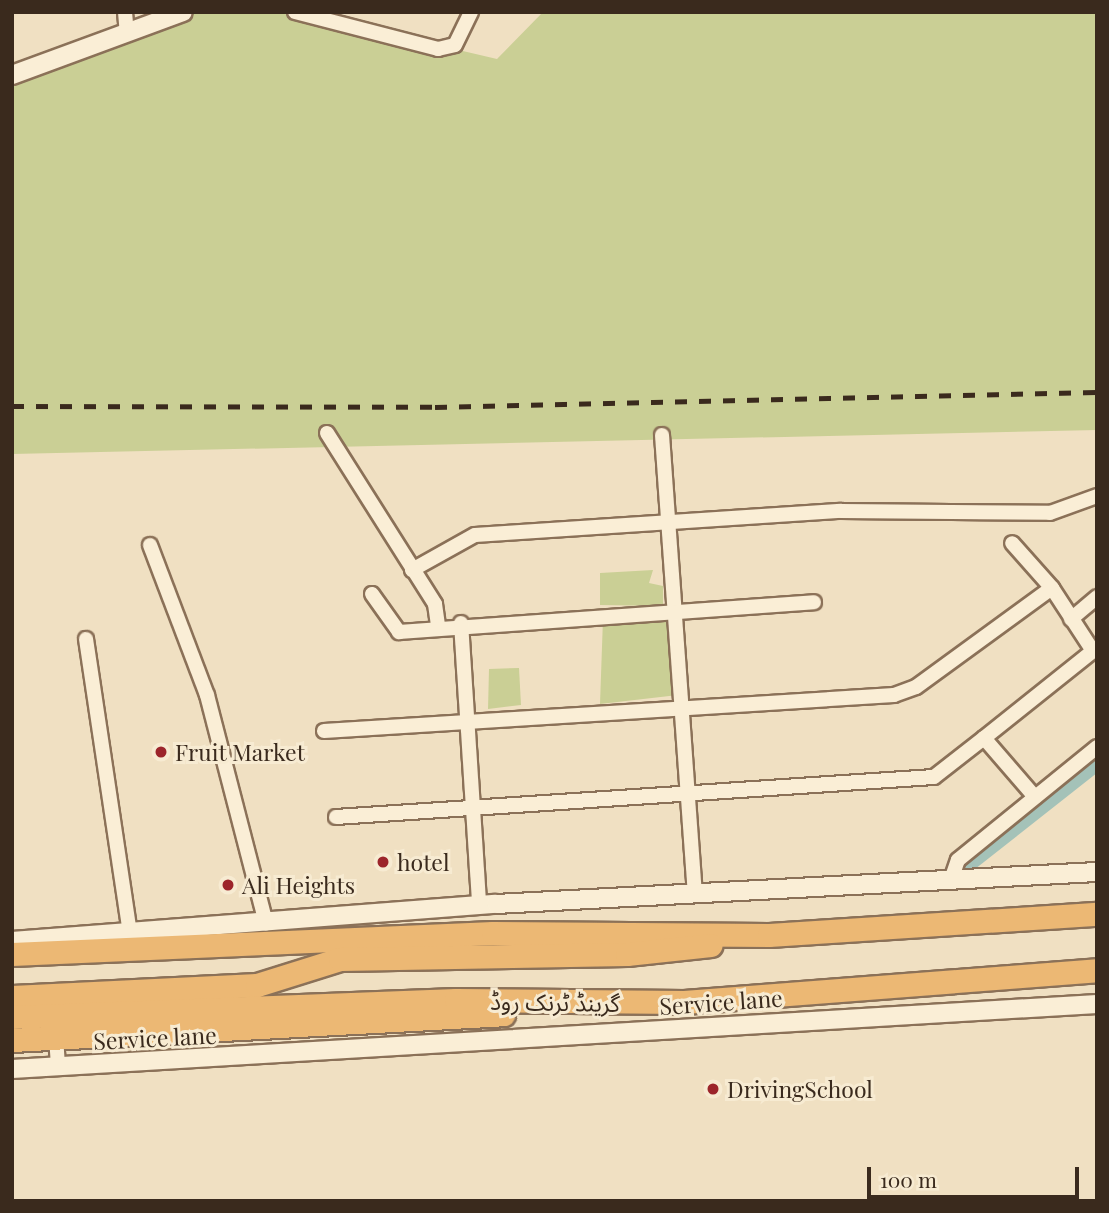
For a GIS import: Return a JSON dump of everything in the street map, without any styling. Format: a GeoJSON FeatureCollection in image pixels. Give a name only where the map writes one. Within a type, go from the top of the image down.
{"type":"FeatureCollection","features":[{"type":"Feature","properties":{"kind":"highway"},"geometry":{"type":"LineString","coordinates":[[12,954],[431,936],[769,935],[1097,914]]}},
{"type":"Feature","properties":{"kind":"highway"},"geometry":{"type":"LineString","coordinates":[[12,997],[257,985],[340,959],[627,954],[769,935]]}},
{"type":"Feature","properties":{"kind":"highway","name":"گرینڈ ٹرنک روڈ"},"geometry":{"type":"LineString","coordinates":[[12,1017],[456,999],[600,1005],[684,1002],[1097,970]]}},
{"type":"Feature","properties":{"kind":"highway"},"geometry":{"type":"LineString","coordinates":[[12,1040],[600,1005]]}},
{"type":"Feature","properties":{"kind":"street"},"geometry":{"type":"LineString","coordinates":[[125,12],[127,33]]}},
{"type":"Feature","properties":{"kind":"street"},"geometry":{"type":"LineString","coordinates":[[12,75],[183,12]]}},
{"type":"Feature","properties":{"kind":"street"},"geometry":{"type":"LineString","coordinates":[[295,12],[389,39],[438,48],[455,45],[471,12]]}},
{"type":"Feature","properties":{"kind":"street"},"geometry":{"type":"LineString","coordinates":[[327,433],[435,604],[438,625]]}},
{"type":"Feature","properties":{"kind":"street"},"geometry":{"type":"LineString","coordinates":[[662,435],[678,708],[689,791],[695,892]]}},
{"type":"Feature","properties":{"kind":"street"},"geometry":{"type":"LineString","coordinates":[[412,570],[475,535],[841,511],[1050,513],[1097,496]]}},
{"type":"Feature","properties":{"kind":"street"},"geometry":{"type":"LineString","coordinates":[[336,817],[689,791],[934,777],[1091,657],[1092,644],[1071,619],[1052,588],[1012,543]]}},
{"type":"Feature","properties":{"kind":"street"},"geometry":{"type":"LineString","coordinates":[[150,545],[207,695],[266,923]]}},
{"type":"Feature","properties":{"kind":"street"},"geometry":{"type":"LineString","coordinates":[[324,731],[894,695],[916,687],[1052,588]]}},
{"type":"Feature","properties":{"kind":"street"},"geometry":{"type":"LineString","coordinates":[[372,594],[399,632],[461,623],[674,615],[814,602]]}},
{"type":"Feature","properties":{"kind":"street"},"geometry":{"type":"LineString","coordinates":[[1071,619],[1097,597]]}},
{"type":"Feature","properties":{"kind":"street"},"geometry":{"type":"LineString","coordinates":[[461,623],[476,806],[479,905]]}},
{"type":"Feature","properties":{"kind":"street"},"geometry":{"type":"LineString","coordinates":[[86,639],[130,933]]}},
{"type":"Feature","properties":{"kind":"street"},"geometry":{"type":"LineString","coordinates":[[984,738],[1035,797]]}},
{"type":"Feature","properties":{"kind":"street"},"geometry":{"type":"LineString","coordinates":[[951,880],[958,860],[1097,747]]}},
{"type":"Feature","properties":{"kind":"street"},"geometry":{"type":"LineString","coordinates":[[12,941],[479,905],[1097,872]]}},
{"type":"Feature","properties":{"kind":"street"},"geometry":{"type":"LineString","coordinates":[[431,936],[432,909]]}},
{"type":"Feature","properties":{"kind":"street"},"geometry":{"type":"LineString","coordinates":[[684,1002],[685,1028]]}},
{"type":"Feature","properties":{"kind":"street","name":"Service lane"},"geometry":{"type":"LineString","coordinates":[[12,1069],[1097,1004]]}},
{"type":"Feature","properties":{"kind":"street"},"geometry":{"type":"LineString","coordinates":[[205,1029],[206,1059]]}},
{"type":"Feature","properties":{"kind":"street"},"geometry":{"type":"LineString","coordinates":[[56,1037],[58,1067]]}},
{"type":"Feature","properties":{"kind":"green space"},"geometry":{"type":"Polygon","coordinates":[[[181,12],[296,12],[497,59],[543,12],[1097,12],[1097,430],[12,454],[12,75],[181,12]]]}},
{"type":"Feature","properties":{"kind":"green space"},"geometry":{"type":"Polygon","coordinates":[[[653,570],[649,583],[663,586],[663,606],[600,605],[600,573],[653,570]]]}},
{"type":"Feature","properties":{"kind":"green space"},"geometry":{"type":"Polygon","coordinates":[[[667,615],[678,695],[600,704],[603,618],[667,615]]]}},
{"type":"Feature","properties":{"kind":"green space"},"geometry":{"type":"Polygon","coordinates":[[[519,668],[521,705],[488,709],[489,669],[519,668]]]}},
{"type":"Feature","properties":{"kind":"waterway"},"geometry":{"type":"LineString","coordinates":[[965,868],[1097,764]]}},
{"type":"Feature","properties":{"kind":"railway"},"geometry":{"type":"LineString","coordinates":[[12,406],[435,407],[1097,392]]}},
{"type":"Feature","properties":{"kind":"place","name":"Fruit Market"},"geometry":{"type":"Point","coordinates":[161,752]}},
{"type":"Feature","properties":{"kind":"place","name":"hotel"},"geometry":{"type":"Point","coordinates":[383,862]}},
{"type":"Feature","properties":{"kind":"place","name":"Ali Heights"},"geometry":{"type":"Point","coordinates":[228,885]}},
{"type":"Feature","properties":{"kind":"place","name":"DrivingSchool"},"geometry":{"type":"Point","coordinates":[713,1089]}}]}
